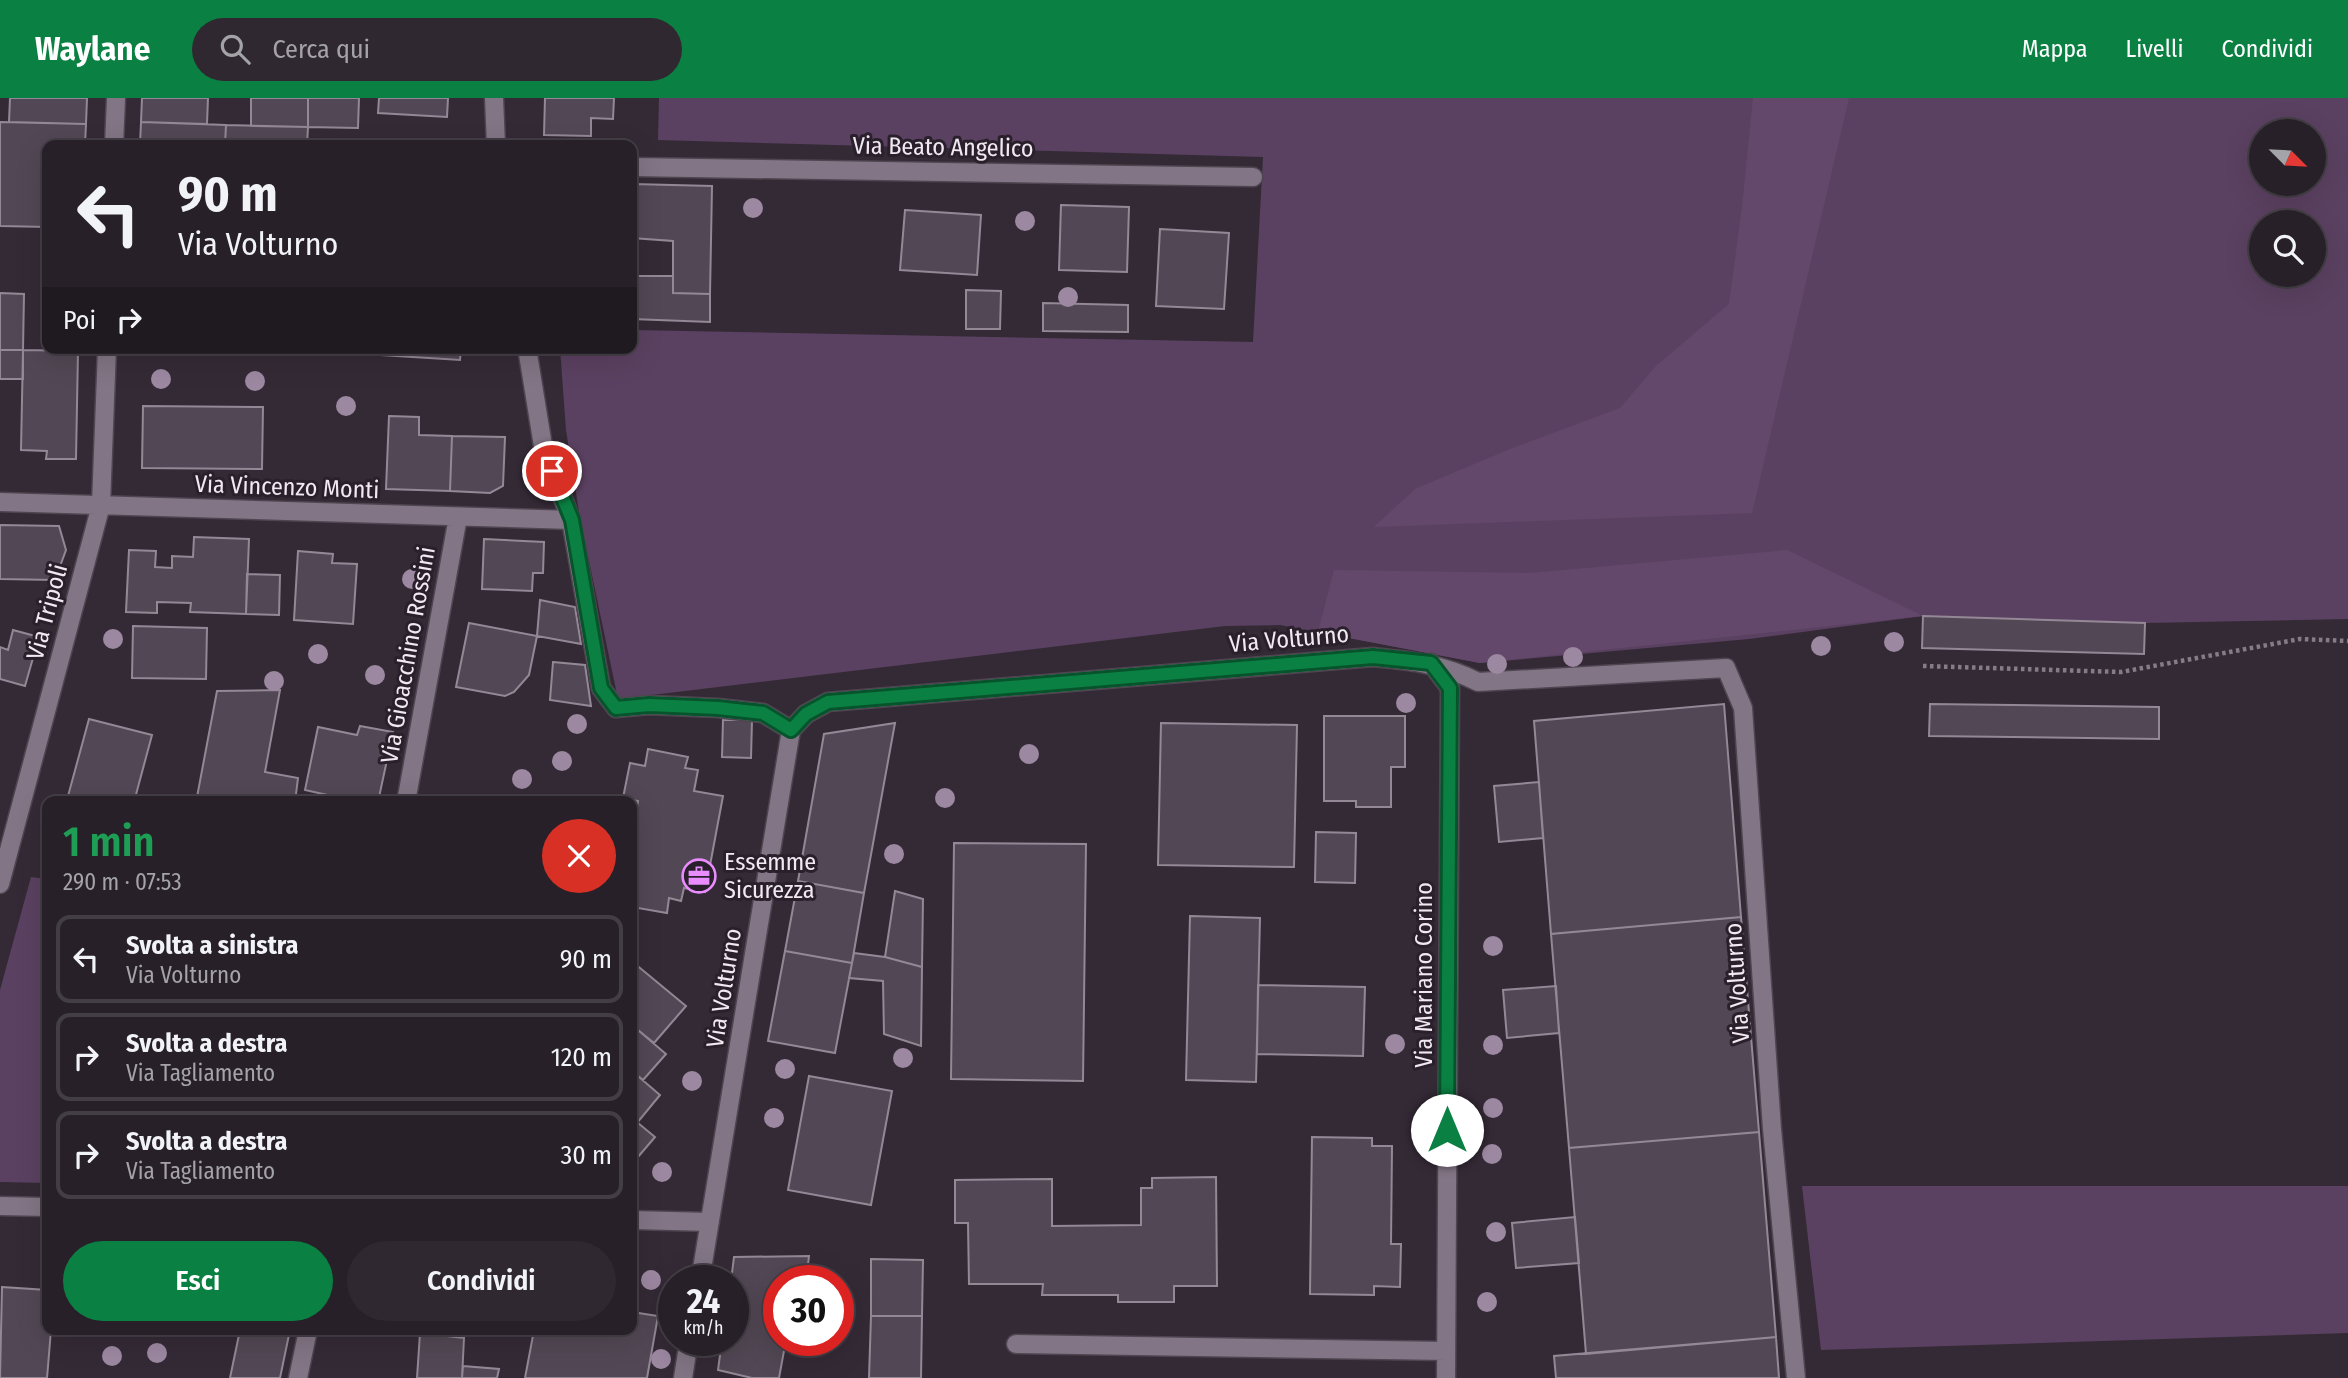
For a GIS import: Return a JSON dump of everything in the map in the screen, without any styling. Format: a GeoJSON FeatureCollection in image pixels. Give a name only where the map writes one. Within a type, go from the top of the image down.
{"type":"FeatureCollection","features":[{"type":"Feature","properties":{"kind":"street"},"geometry":{"type":"LineString","coordinates":[[114,140],[116,98]]}},
{"type":"Feature","properties":{"kind":"street"},"geometry":{"type":"LineString","coordinates":[[494,98],[496,140]]}},
{"type":"Feature","properties":{"kind":"street","name":"Via Beato Angelico"},"geometry":{"type":"LineString","coordinates":[[637,167],[1254,177]]}},
{"type":"Feature","properties":{"kind":"street","name":"Via Tripoli"},"geometry":{"type":"LineString","coordinates":[[0,884],[101,505],[107,354]]}},
{"type":"Feature","properties":{"kind":"street"},"geometry":{"type":"LineString","coordinates":[[528,354],[543,446],[572,520],[601,688],[616,708],[649,705],[763,713],[791,730]]}},
{"type":"Feature","properties":{"kind":"street","name":"Via Vincenzo Monti"},"geometry":{"type":"LineString","coordinates":[[0,502],[572,520]]}},
{"type":"Feature","properties":{"kind":"street","name":"Via Gioacchino Rossini"},"geometry":{"type":"LineString","coordinates":[[407,796],[458,517]]}},
{"type":"Feature","properties":{"kind":"street","name":"Via Volturno"},"geometry":{"type":"LineString","coordinates":[[703,1265],[791,730],[806,714],[828,702],[1373,657],[1431,663],[1478,682],[1726,668],[1743,708],[1772,1129],[1796,1378]]}},
{"type":"Feature","properties":{"kind":"street","name":"Via Mariano Corino"},"geometry":{"type":"LineString","coordinates":[[1431,663],[1450,688],[1446,1378]]}},
{"type":"Feature","properties":{"kind":"street"},"geometry":{"type":"LineString","coordinates":[[0,1206],[42,1207]]}},
{"type":"Feature","properties":{"kind":"street"},"geometry":{"type":"LineString","coordinates":[[637,1220],[710,1222]]}},
{"type":"Feature","properties":{"kind":"street"},"geometry":{"type":"LineString","coordinates":[[298,1378],[307,1335]]}},
{"type":"Feature","properties":{"kind":"street"},"geometry":{"type":"LineString","coordinates":[[1016,1344],[1446,1351]]}},
{"type":"Feature","properties":{"kind":"street"},"geometry":{"type":"LineString","coordinates":[[683,1378],[687,1356]]}},
{"type":"Feature","properties":{"kind":"path"},"geometry":{"type":"LineString","coordinates":[[1923,666],[2121,672],[2300,639],[2348,641]]}},
{"type":"Feature","properties":{"kind":"shaded area"},"geometry":{"type":"Polygon","coordinates":[[[659,98],[2348,98],[2348,619],[2145,623],[1923,616],[1749,639],[1480,663],[1280,625],[1225,626],[618,699],[580,518],[566,430],[560,354],[637,354],[637,330],[1253,342],[1263,157],[658,140],[659,98]]]}},
{"type":"Feature","properties":{"kind":"shaded area"},"geometry":{"type":"Polygon","coordinates":[[[1753,98],[1849,98],[1752,513],[1374,527],[1415,489],[1510,449],[1620,408],[1656,366],[1729,304],[1753,98]]]}},
{"type":"Feature","properties":{"kind":"shaded area"},"geometry":{"type":"Polygon","coordinates":[[[1787,550],[1923,616],[1480,663],[1318,632],[1334,570],[1530,573],[1787,550]]]}},
{"type":"Feature","properties":{"kind":"shaded area"},"geometry":{"type":"Polygon","coordinates":[[[31,877],[42,878],[42,1183],[0,1182],[0,990],[31,877]]]}},
{"type":"Feature","properties":{"kind":"shaded area"},"geometry":{"type":"Polygon","coordinates":[[[1802,1186],[2348,1186],[2348,1333],[1821,1350],[1802,1186]]]}},
{"type":"Feature","properties":{"kind":"building"},"geometry":{"type":"Polygon","coordinates":[[[10,98],[87,98],[86,124],[9,122],[10,98]]]}},
{"type":"Feature","properties":{"kind":"building"},"geometry":{"type":"Polygon","coordinates":[[[142,98],[208,98],[207,124],[141,122],[142,98]]]}},
{"type":"Feature","properties":{"kind":"building"},"geometry":{"type":"Polygon","coordinates":[[[251,98],[308,98],[308,127],[251,126],[251,98]]]}},
{"type":"Feature","properties":{"kind":"building"},"geometry":{"type":"Polygon","coordinates":[[[308,98],[359,98],[358,128],[308,127],[308,98]]]}},
{"type":"Feature","properties":{"kind":"building"},"geometry":{"type":"Polygon","coordinates":[[[379,98],[448,98],[447,117],[378,113],[379,98]]]}},
{"type":"Feature","properties":{"kind":"building"},"geometry":{"type":"Polygon","coordinates":[[[545,98],[614,98],[613,119],[591,118],[591,136],[544,135],[545,98]]]}},
{"type":"Feature","properties":{"kind":"building"},"geometry":{"type":"Polygon","coordinates":[[[0,122],[86,124],[85,140],[42,140],[42,227],[0,226],[0,122]]]}},
{"type":"Feature","properties":{"kind":"building"},"geometry":{"type":"Polygon","coordinates":[[[141,122],[226,125],[225,140],[140,140],[141,122]]]}},
{"type":"Feature","properties":{"kind":"building"},"geometry":{"type":"Polygon","coordinates":[[[226,125],[308,127],[307,140],[225,140],[226,125]]]}},
{"type":"Feature","properties":{"kind":"building"},"geometry":{"type":"Polygon","coordinates":[[[637,184],[712,186],[710,294],[673,293],[673,241],[637,238],[637,184]]]}},
{"type":"Feature","properties":{"kind":"building"},"geometry":{"type":"Polygon","coordinates":[[[1061,205],[1129,207],[1127,272],[1059,270],[1061,205]]]}},
{"type":"Feature","properties":{"kind":"building"},"geometry":{"type":"Polygon","coordinates":[[[905,210],[981,215],[977,275],[900,270],[905,210]]]}},
{"type":"Feature","properties":{"kind":"building"},"geometry":{"type":"Polygon","coordinates":[[[1160,229],[1229,233],[1224,309],[1156,306],[1160,229]]]}},
{"type":"Feature","properties":{"kind":"building"},"geometry":{"type":"Polygon","coordinates":[[[637,276],[673,276],[673,293],[710,294],[710,322],[637,319],[637,276]]]}},
{"type":"Feature","properties":{"kind":"building"},"geometry":{"type":"Polygon","coordinates":[[[966,290],[1001,291],[1000,329],[966,329],[966,290]]]}},
{"type":"Feature","properties":{"kind":"building"},"geometry":{"type":"Polygon","coordinates":[[[0,293],[24,294],[23,350],[0,350],[0,293]]]}},
{"type":"Feature","properties":{"kind":"building"},"geometry":{"type":"Polygon","coordinates":[[[1043,303],[1128,305],[1128,332],[1043,331],[1043,303]]]}},
{"type":"Feature","properties":{"kind":"building"},"geometry":{"type":"Polygon","coordinates":[[[0,350],[23,350],[23,379],[0,379],[0,350]]]}},
{"type":"Feature","properties":{"kind":"building"},"geometry":{"type":"Polygon","coordinates":[[[23,350],[42,350],[42,354],[78,354],[76,459],[46,459],[47,451],[21,450],[23,350]]]}},
{"type":"Feature","properties":{"kind":"building"},"geometry":{"type":"Polygon","coordinates":[[[365,354],[460,354],[460,360],[365,354]]]}},
{"type":"Feature","properties":{"kind":"building"},"geometry":{"type":"Polygon","coordinates":[[[143,406],[263,407],[262,469],[142,468],[143,406]]]}},
{"type":"Feature","properties":{"kind":"building"},"geometry":{"type":"Polygon","coordinates":[[[389,416],[419,417],[419,435],[452,436],[450,491],[386,489],[389,416]]]}},
{"type":"Feature","properties":{"kind":"building"},"geometry":{"type":"Polygon","coordinates":[[[452,436],[505,437],[503,486],[490,493],[450,491],[452,436]]]}},
{"type":"Feature","properties":{"kind":"building"},"geometry":{"type":"Polygon","coordinates":[[[0,525],[59,526],[66,550],[55,580],[0,579],[0,525]]]}},
{"type":"Feature","properties":{"kind":"building"},"geometry":{"type":"Polygon","coordinates":[[[194,537],[249,539],[246,614],[190,612],[191,603],[157,602],[157,613],[126,612],[129,550],[156,551],[155,567],[172,568],[172,556],[193,557],[194,537]]]}},
{"type":"Feature","properties":{"kind":"building"},"geometry":{"type":"Polygon","coordinates":[[[484,539],[544,542],[543,573],[533,573],[532,591],[482,589],[484,539]]]}},
{"type":"Feature","properties":{"kind":"building"},"geometry":{"type":"Polygon","coordinates":[[[298,551],[333,554],[332,563],[357,564],[353,624],[294,620],[298,551]]]}},
{"type":"Feature","properties":{"kind":"building"},"geometry":{"type":"Polygon","coordinates":[[[247,574],[280,575],[279,615],[246,614],[247,574]]]}},
{"type":"Feature","properties":{"kind":"building"},"geometry":{"type":"Polygon","coordinates":[[[540,600],[575,607],[581,644],[537,636],[540,600]]]}},
{"type":"Feature","properties":{"kind":"building"},"geometry":{"type":"Polygon","coordinates":[[[1923,616],[2145,623],[2144,654],[1922,648],[1923,616]]]}},
{"type":"Feature","properties":{"kind":"building"},"geometry":{"type":"Polygon","coordinates":[[[469,623],[537,636],[529,675],[514,692],[505,696],[456,687],[469,623]]]}},
{"type":"Feature","properties":{"kind":"building"},"geometry":{"type":"Polygon","coordinates":[[[133,626],[207,628],[206,679],[132,678],[133,626]]]}},
{"type":"Feature","properties":{"kind":"building"},"geometry":{"type":"Polygon","coordinates":[[[13,630],[39,637],[25,686],[0,679],[0,647],[8,650],[13,630]]]}},
{"type":"Feature","properties":{"kind":"building"},"geometry":{"type":"Polygon","coordinates":[[[553,662],[585,665],[591,706],[550,700],[553,662]]]}},
{"type":"Feature","properties":{"kind":"building"},"geometry":{"type":"Polygon","coordinates":[[[280,690],[265,772],[298,778],[296,796],[197,796],[217,691],[280,690]]]}},
{"type":"Feature","properties":{"kind":"building"},"geometry":{"type":"Polygon","coordinates":[[[1724,704],[1741,917],[1551,934],[1534,721],[1724,704]]]}},
{"type":"Feature","properties":{"kind":"building"},"geometry":{"type":"Polygon","coordinates":[[[1930,704],[2159,707],[2159,739],[1929,736],[1930,704]]]}},
{"type":"Feature","properties":{"kind":"building"},"geometry":{"type":"Polygon","coordinates":[[[1324,716],[1405,716],[1405,767],[1391,767],[1391,807],[1356,807],[1356,801],[1324,801],[1324,716]]]}},
{"type":"Feature","properties":{"kind":"building"},"geometry":{"type":"Polygon","coordinates":[[[89,719],[152,735],[136,796],[68,796],[89,719]]]}},
{"type":"Feature","properties":{"kind":"building"},"geometry":{"type":"Polygon","coordinates":[[[723,720],[752,720],[751,758],[722,757],[723,720]]]}},
{"type":"Feature","properties":{"kind":"building"},"geometry":{"type":"Polygon","coordinates":[[[895,723],[864,893],[798,881],[824,734],[895,723]]]}},
{"type":"Feature","properties":{"kind":"building"},"geometry":{"type":"Polygon","coordinates":[[[1161,723],[1297,725],[1294,867],[1158,865],[1161,723]]]}},
{"type":"Feature","properties":{"kind":"building"},"geometry":{"type":"Polygon","coordinates":[[[360,726],[393,732],[379,796],[332,796],[305,790],[318,727],[357,735],[360,726]]]}},
{"type":"Feature","properties":{"kind":"building"},"geometry":{"type":"Polygon","coordinates":[[[648,749],[688,757],[685,768],[698,770],[694,791],[723,796],[705,892],[684,888],[681,901],[669,898],[667,913],[637,908],[638,801],[637,796],[623,796],[630,763],[645,766],[648,749]]]}},
{"type":"Feature","properties":{"kind":"building"},"geometry":{"type":"Polygon","coordinates":[[[1539,782],[1543,838],[1499,842],[1494,786],[1539,782]]]}},
{"type":"Feature","properties":{"kind":"building"},"geometry":{"type":"Polygon","coordinates":[[[1316,832],[1356,833],[1355,883],[1315,882],[1316,832]]]}},
{"type":"Feature","properties":{"kind":"building"},"geometry":{"type":"Polygon","coordinates":[[[954,843],[1086,844],[1083,1081],[951,1079],[954,843]]]}},
{"type":"Feature","properties":{"kind":"building"},"geometry":{"type":"Polygon","coordinates":[[[798,881],[864,893],[852,963],[785,951],[798,881]]]}},
{"type":"Feature","properties":{"kind":"building"},"geometry":{"type":"Polygon","coordinates":[[[895,891],[923,899],[922,967],[885,957],[895,891]]]}},
{"type":"Feature","properties":{"kind":"building"},"geometry":{"type":"Polygon","coordinates":[[[1190,916],[1260,918],[1256,1082],[1186,1080],[1190,916]]]}},
{"type":"Feature","properties":{"kind":"building"},"geometry":{"type":"Polygon","coordinates":[[[1741,917],[1759,1132],[1569,1148],[1551,934],[1741,917]]]}},
{"type":"Feature","properties":{"kind":"building"},"geometry":{"type":"Polygon","coordinates":[[[785,951],[852,963],[835,1053],[768,1041],[785,951]]]}},
{"type":"Feature","properties":{"kind":"building"},"geometry":{"type":"Polygon","coordinates":[[[854,953],[885,957],[922,967],[921,1046],[884,1034],[883,981],[849,978],[854,953]]]}},
{"type":"Feature","properties":{"kind":"building"},"geometry":{"type":"Polygon","coordinates":[[[637,965],[686,1006],[654,1043],[637,1029],[637,965]]]}},
{"type":"Feature","properties":{"kind":"building"},"geometry":{"type":"Polygon","coordinates":[[[1258,985],[1365,987],[1363,1056],[1257,1054],[1258,985]]]}},
{"type":"Feature","properties":{"kind":"building"},"geometry":{"type":"Polygon","coordinates":[[[1556,986],[1559,1033],[1507,1038],[1503,990],[1556,986]]]}},
{"type":"Feature","properties":{"kind":"building"},"geometry":{"type":"Polygon","coordinates":[[[637,1029],[666,1054],[643,1080],[637,1075],[637,1029]]]}},
{"type":"Feature","properties":{"kind":"building"},"geometry":{"type":"Polygon","coordinates":[[[637,1075],[660,1095],[637,1123],[637,1075]]]}},
{"type":"Feature","properties":{"kind":"building"},"geometry":{"type":"Polygon","coordinates":[[[809,1076],[892,1091],[871,1205],[788,1190],[809,1076]]]}},
{"type":"Feature","properties":{"kind":"building"},"geometry":{"type":"Polygon","coordinates":[[[637,1122],[655,1137],[637,1158],[637,1122]]]}},
{"type":"Feature","properties":{"kind":"building"},"geometry":{"type":"Polygon","coordinates":[[[1759,1132],[1776,1337],[1586,1354],[1569,1148],[1759,1132]]]}},
{"type":"Feature","properties":{"kind":"building"},"geometry":{"type":"Polygon","coordinates":[[[1312,1137],[1372,1138],[1372,1146],[1392,1146],[1391,1244],[1401,1244],[1400,1287],[1374,1286],[1374,1295],[1310,1294],[1312,1137]]]}},
{"type":"Feature","properties":{"kind":"building"},"geometry":{"type":"Polygon","coordinates":[[[1216,1177],[1217,1286],[1174,1286],[1174,1302],[1118,1302],[1118,1295],[1042,1295],[1043,1284],[969,1284],[968,1223],[955,1223],[955,1180],[1052,1179],[1052,1226],[1141,1225],[1141,1188],[1152,1188],[1152,1178],[1216,1177]]]}},
{"type":"Feature","properties":{"kind":"building"},"geometry":{"type":"Polygon","coordinates":[[[1575,1217],[1579,1263],[1516,1268],[1512,1223],[1575,1217]]]}},
{"type":"Feature","properties":{"kind":"building"},"geometry":{"type":"Polygon","coordinates":[[[809,1256],[808,1265],[763,1265],[763,1356],[783,1356],[779,1378],[752,1378],[718,1370],[720,1356],[749,1356],[749,1265],[733,1265],[734,1257],[809,1256]]]}},
{"type":"Feature","properties":{"kind":"building"},"geometry":{"type":"Polygon","coordinates":[[[871,1259],[923,1260],[922,1316],[871,1316],[871,1259]]]}},
{"type":"Feature","properties":{"kind":"building"},"geometry":{"type":"Polygon","coordinates":[[[2,1287],[42,1290],[42,1335],[51,1335],[47,1378],[0,1378],[2,1287]]]}},
{"type":"Feature","properties":{"kind":"building"},"geometry":{"type":"Polygon","coordinates":[[[637,1313],[658,1316],[647,1378],[525,1378],[533,1335],[637,1335],[637,1313]]]}},
{"type":"Feature","properties":{"kind":"building"},"geometry":{"type":"Polygon","coordinates":[[[871,1316],[922,1316],[921,1378],[869,1378],[871,1316]]]}},
{"type":"Feature","properties":{"kind":"building"},"geometry":{"type":"Polygon","coordinates":[[[239,1335],[289,1335],[280,1378],[230,1378],[239,1335]]]}},
{"type":"Feature","properties":{"kind":"building"},"geometry":{"type":"Polygon","coordinates":[[[420,1335],[464,1338],[462,1378],[417,1378],[420,1335]]]}},
{"type":"Feature","properties":{"kind":"building"},"geometry":{"type":"Polygon","coordinates":[[[1776,1337],[1779,1378],[1556,1378],[1554,1356],[1776,1337]]]}},
{"type":"Feature","properties":{"kind":"building"},"geometry":{"type":"Polygon","coordinates":[[[463,1366],[499,1369],[497,1378],[462,1378],[463,1366]]]}},
{"type":"Feature","properties":{"kind":"place","name":"Essemme Sicurezza"},"geometry":{"type":"Point","coordinates":[699,876]}},
{"type":"Feature","properties":{"kind":"route"},"geometry":{"type":"LineString","coordinates":[[552,471],[572,520],[601,688],[616,708],[649,705],[763,713],[791,730],[806,714],[828,702],[1373,657],[1431,663],[1450,688],[1447,1130]]}}]}
